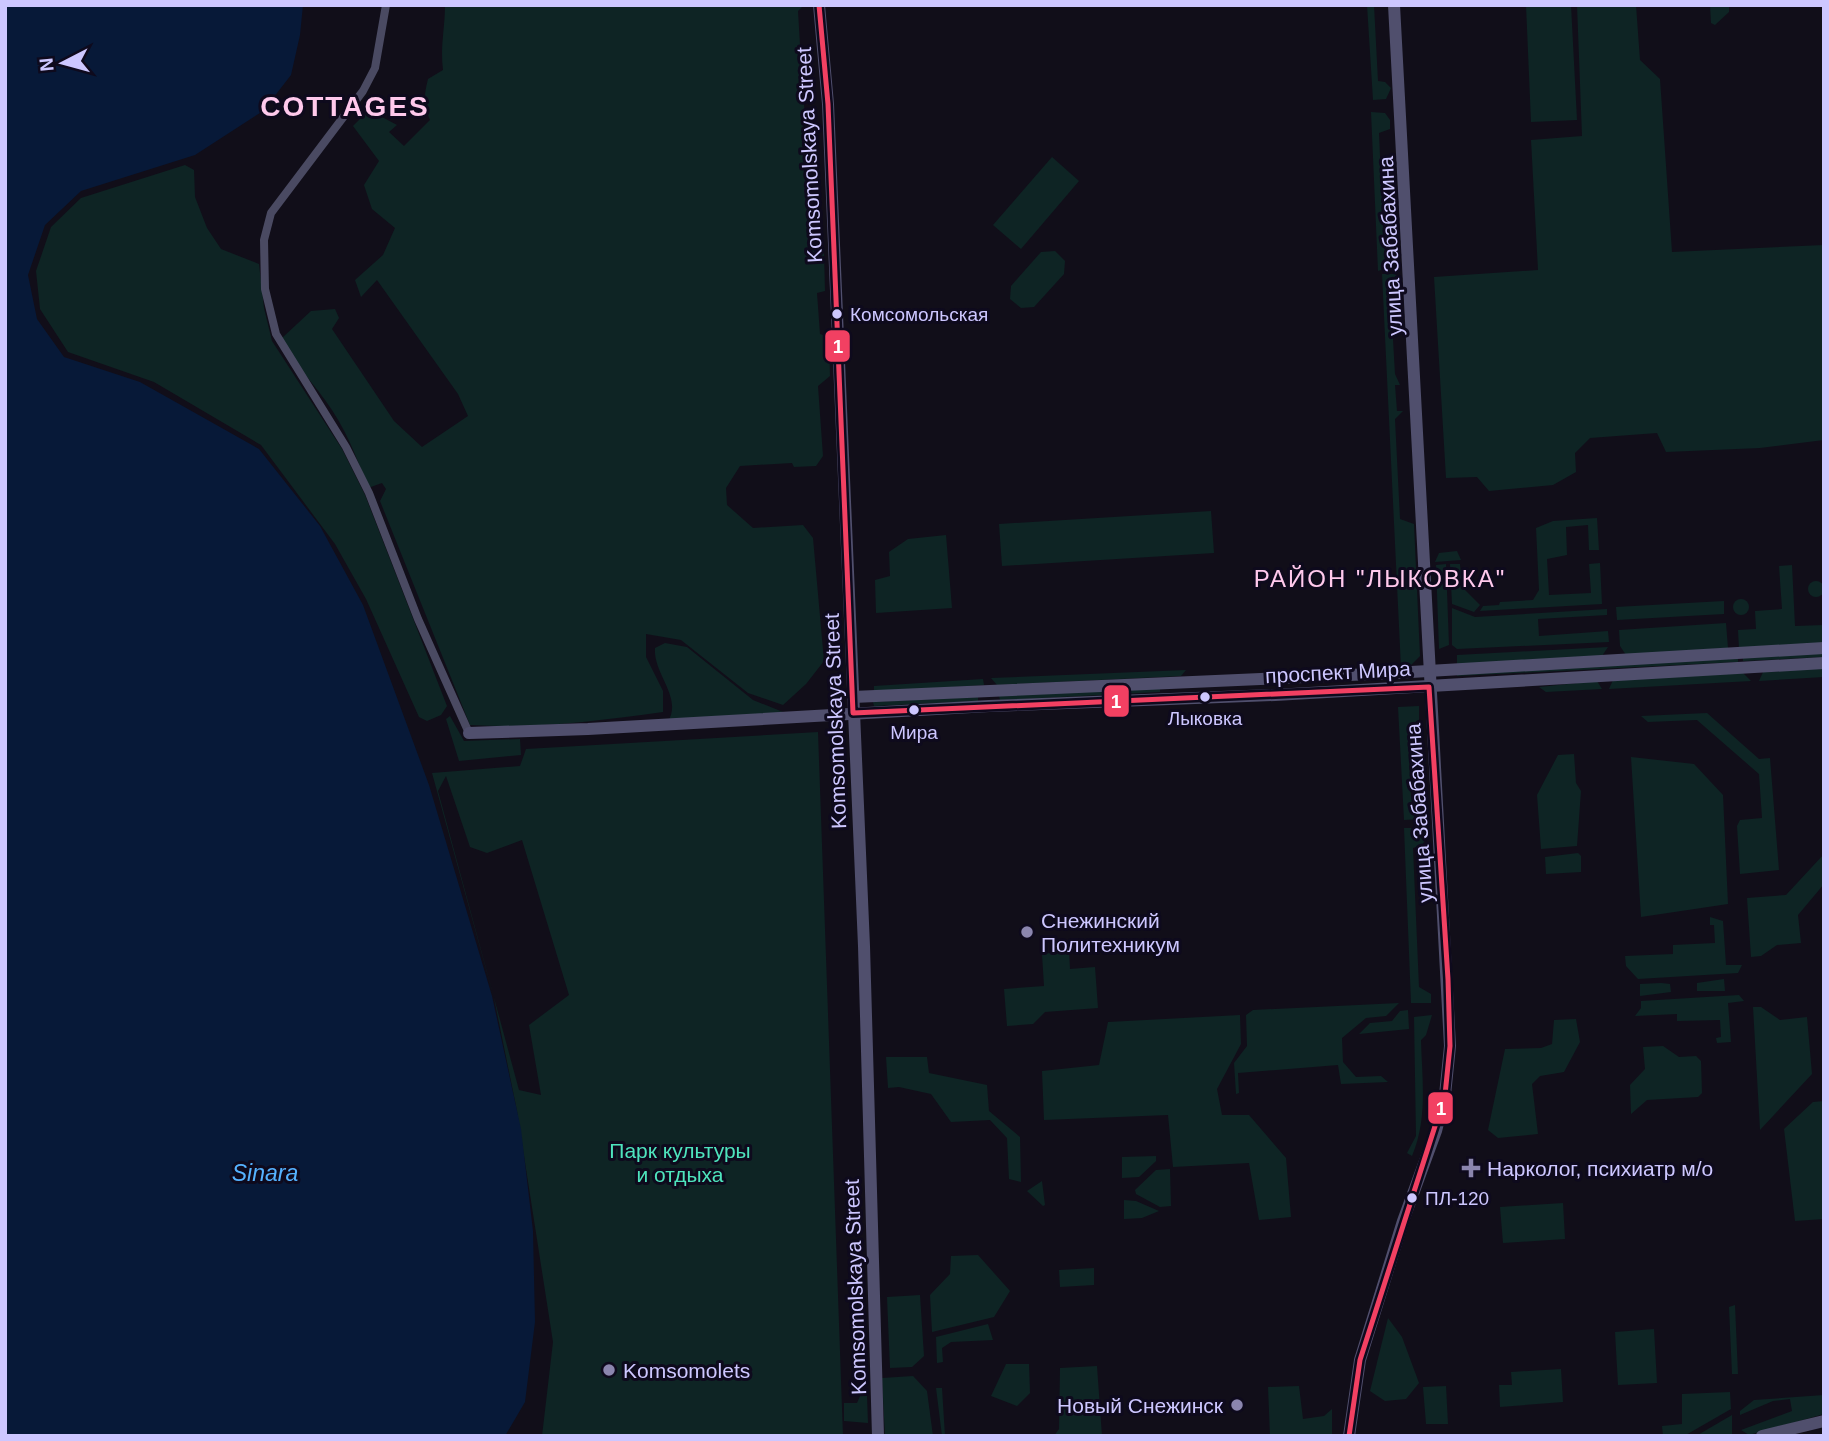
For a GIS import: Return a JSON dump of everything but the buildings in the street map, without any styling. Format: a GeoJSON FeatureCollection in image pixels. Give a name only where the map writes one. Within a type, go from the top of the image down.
{"type":"FeatureCollection","features":[{"type":"Feature","properties":{"kind":"street"},"geometry":{"type":"LineString","coordinates":[[386,5],[374,68],[363,91],[271,213],[264,262],[268,309],[276,334],[346,447],[369,493],[418,619],[469,733]]}},
{"type":"Feature","properties":{"kind":"street","name":"Komsomolskaya Street"},"geometry":{"type":"LineString","coordinates":[[820,5],[828,104],[864,959],[878,1436]]}},
{"type":"Feature","properties":{"kind":"street","name":"улица Забабахина"},"geometry":{"type":"LineString","coordinates":[[1349,1436],[1360,1360],[1445,1095],[1450,1046],[1428,670],[1412,296],[1394,5]]}},
{"type":"Feature","properties":{"kind":"street","name":"проспект Мира"},"geometry":{"type":"LineString","coordinates":[[853,697],[1274,678],[1824,648]]}},
{"type":"Feature","properties":{"kind":"street","name":"проспект Мира"},"geometry":{"type":"LineString","coordinates":[[469,733],[588,729],[989,706],[1275,695],[1824,663]]}},
{"type":"Feature","properties":{"kind":"street"},"geometry":{"type":"LineString","coordinates":[[1274,678],[1275,695]]}},
{"type":"Feature","properties":{"kind":"street"},"geometry":{"type":"LineString","coordinates":[[1167,683],[1168,700]]}},
{"type":"Feature","properties":{"kind":"street"},"geometry":{"type":"LineString","coordinates":[[988,691],[989,706]]}},
{"type":"Feature","properties":{"kind":"street"},"geometry":{"type":"LineString","coordinates":[[1762,1436],[1824,1421]]}},
{"type":"Feature","properties":{"kind":"green space"},"geometry":{"type":"Polygon","coordinates":[[[445,5],[804,5],[798,11],[802,78],[815,90],[804,104],[807,150],[819,158],[820,187],[808,201],[810,241],[824,253],[825,291],[817,293],[820,334],[829,337],[830,376],[818,386],[823,456],[816,466],[794,467],[792,463],[740,466],[726,488],[727,505],[753,528],[803,525],[813,538],[824,661],[806,684],[783,705],[748,693],[681,640],[646,634],[646,657],[663,691],[663,712],[542,725],[470,725],[380,501],[386,489],[382,483],[368,488],[339,421],[297,364],[282,338],[311,311],[335,309],[339,318],[332,329],[394,421],[422,447],[468,416],[458,394],[377,280],[361,297],[355,280],[383,255],[395,228],[372,209],[364,185],[379,161],[353,126],[369,110],[397,125],[389,132],[404,146],[430,120],[425,105],[426,90],[428,79],[443,70],[445,5]]]}},
{"type":"Feature","properties":{"kind":"green space"},"geometry":{"type":"Polygon","coordinates":[[[1367,5],[1374,5],[1378,81],[1385,82],[1391,88],[1386,99],[1373,100],[1367,5]]]}},
{"type":"Feature","properties":{"kind":"green space"},"geometry":{"type":"Polygon","coordinates":[[[1526,5],[1571,5],[1577,120],[1531,122],[1526,5]]]}},
{"type":"Feature","properties":{"kind":"green space"},"geometry":{"type":"Polygon","coordinates":[[[1577,5],[1636,5],[1640,60],[1660,79],[1672,252],[1824,245],[1824,440],[1760,448],[1666,452],[1657,433],[1590,438],[1575,453],[1576,472],[1553,485],[1489,491],[1477,477],[1446,478],[1434,277],[1538,270],[1531,140],[1582,136],[1577,5]]]}},
{"type":"Feature","properties":{"kind":"green space"},"geometry":{"type":"Polygon","coordinates":[[[1710,5],[1729,5],[1729,12],[1715,25],[1711,23],[1710,5]]]}},
{"type":"Feature","properties":{"kind":"green space"},"geometry":{"type":"Polygon","coordinates":[[[1371,112],[1385,113],[1390,120],[1390,129],[1379,133],[1384,248],[1393,250],[1397,257],[1395,265],[1378,271],[1371,112]]]}},
{"type":"Feature","properties":{"kind":"green space"},"geometry":{"type":"Polygon","coordinates":[[[1052,157],[1079,181],[1021,249],[993,225],[1052,157]]]}},
{"type":"Feature","properties":{"kind":"green space"},"geometry":{"type":"Polygon","coordinates":[[[185,165],[194,170],[195,197],[207,228],[221,249],[259,264],[264,308],[272,341],[342,449],[365,495],[447,706],[441,715],[427,721],[419,717],[366,599],[335,544],[261,445],[154,382],[68,352],[40,309],[36,271],[51,227],[81,198],[185,165]]]}},
{"type":"Feature","properties":{"kind":"green space"},"geometry":{"type":"Polygon","coordinates":[[[1055,251],[1065,261],[1064,274],[1034,307],[1021,308],[1010,299],[1011,286],[1041,252],[1055,251]]]}},
{"type":"Feature","properties":{"kind":"green space"},"geometry":{"type":"Polygon","coordinates":[[[1382,274],[1395,274],[1400,278],[1399,284],[1390,288],[1395,374],[1400,385],[1395,385],[1397,411],[1403,411],[1395,419],[1400,519],[1414,524],[1420,656],[1410,666],[1401,668],[1382,274]]]}},
{"type":"Feature","properties":{"kind":"green space"},"geometry":{"type":"Polygon","coordinates":[[[1211,511],[1214,553],[1002,566],[999,524],[1211,511]]]}},
{"type":"Feature","properties":{"kind":"green space"},"geometry":{"type":"Polygon","coordinates":[[[1597,518],[1599,550],[1589,550],[1588,525],[1566,527],[1567,555],[1547,559],[1549,595],[1591,593],[1589,564],[1600,563],[1602,604],[1480,611],[1483,606],[1499,605],[1500,602],[1533,600],[1539,590],[1536,528],[1553,521],[1597,518]]]}},
{"type":"Feature","properties":{"kind":"green space"},"geometry":{"type":"Polygon","coordinates":[[[946,535],[952,608],[876,613],[875,580],[890,576],[889,552],[908,539],[946,535]]]}},
{"type":"Feature","properties":{"kind":"green space"},"geometry":{"type":"Polygon","coordinates":[[[1457,551],[1461,560],[1435,562],[1439,553],[1457,551]]]}},
{"type":"Feature","properties":{"kind":"green space"},"geometry":{"type":"Polygon","coordinates":[[[1446,564],[1449,645],[1439,649],[1436,565],[1446,564]]]}},
{"type":"Feature","properties":{"kind":"green space"},"geometry":{"type":"Polygon","coordinates":[[[1450,564],[1460,564],[1462,587],[1480,605],[1474,612],[1452,604],[1450,564]]]}},
{"type":"Feature","properties":{"kind":"green space"},"geometry":{"type":"Polygon","coordinates":[[[1792,565],[1795,626],[1824,625],[1824,643],[1739,648],[1738,630],[1756,629],[1755,611],[1782,609],[1779,566],[1792,565]]]}},
{"type":"Feature","properties":{"kind":"green space"},"geometry":{"type":"Polygon","coordinates":[[[1813,581],[1819,581],[1824,589],[1822,595],[1813,597],[1808,592],[1808,586],[1813,581]]]}},
{"type":"Feature","properties":{"kind":"green space"},"geometry":{"type":"Polygon","coordinates":[[[1741,599],[1749,607],[1741,615],[1733,607],[1741,599]]]}},
{"type":"Feature","properties":{"kind":"green space"},"geometry":{"type":"Polygon","coordinates":[[[1724,601],[1724,614],[1617,620],[1616,607],[1724,601]]]}},
{"type":"Feature","properties":{"kind":"green space"},"geometry":{"type":"Polygon","coordinates":[[[1452,608],[1475,617],[1607,609],[1607,615],[1538,619],[1539,636],[1608,631],[1609,642],[1457,649],[1452,645],[1452,608]]]}},
{"type":"Feature","properties":{"kind":"green space"},"geometry":{"type":"Polygon","coordinates":[[[1726,623],[1728,648],[1626,655],[1620,646],[1619,630],[1726,623]]]}},
{"type":"Feature","properties":{"kind":"green space"},"geometry":{"type":"Polygon","coordinates":[[[665,643],[687,647],[753,700],[788,714],[667,723],[672,705],[658,668],[655,648],[665,643]]]}},
{"type":"Feature","properties":{"kind":"green space"},"geometry":{"type":"Polygon","coordinates":[[[1608,647],[1602,656],[1457,664],[1457,655],[1608,647]]]}},
{"type":"Feature","properties":{"kind":"green space"},"geometry":{"type":"Polygon","coordinates":[[[1824,653],[1824,657],[1743,661],[1743,657],[1824,653]]]}},
{"type":"Feature","properties":{"kind":"green space"},"geometry":{"type":"Polygon","coordinates":[[[1738,658],[1738,662],[1457,676],[1457,672],[1738,658]]]}},
{"type":"Feature","properties":{"kind":"green space"},"geometry":{"type":"Polygon","coordinates":[[[1824,668],[1824,677],[1759,681],[1763,672],[1824,668]]]}},
{"type":"Feature","properties":{"kind":"green space"},"geometry":{"type":"Polygon","coordinates":[[[1186,670],[1181,676],[997,685],[991,678],[1186,670]]]}},
{"type":"Feature","properties":{"kind":"green space"},"geometry":{"type":"Polygon","coordinates":[[[1743,673],[1751,681],[1609,689],[1613,680],[1743,673]]]}},
{"type":"Feature","properties":{"kind":"green space"},"geometry":{"type":"Polygon","coordinates":[[[983,679],[984,685],[874,692],[874,686],[983,679]]]}},
{"type":"Feature","properties":{"kind":"green space"},"geometry":{"type":"Polygon","coordinates":[[[1597,681],[1602,689],[1546,692],[1539,687],[1597,681]]]}},
{"type":"Feature","properties":{"kind":"green space"},"geometry":{"type":"Polygon","coordinates":[[[1160,688],[1160,692],[1000,700],[999,696],[1160,688]]]}},
{"type":"Feature","properties":{"kind":"green space"},"geometry":{"type":"Polygon","coordinates":[[[978,697],[978,701],[874,706],[873,702],[978,697]]]}},
{"type":"Feature","properties":{"kind":"green space"},"geometry":{"type":"Polygon","coordinates":[[[1419,706],[1419,732],[1408,739],[1411,797],[1421,801],[1425,811],[1419,819],[1404,820],[1398,707],[1419,706]]]}},
{"type":"Feature","properties":{"kind":"green space"},"geometry":{"type":"Polygon","coordinates":[[[1707,713],[1759,759],[1770,758],[1779,870],[1740,874],[1737,826],[1740,820],[1762,818],[1759,774],[1697,720],[1648,722],[1641,716],[1707,713]]]}},
{"type":"Feature","properties":{"kind":"green space"},"geometry":{"type":"Polygon","coordinates":[[[450,716],[464,741],[520,739],[521,755],[459,761],[446,719],[450,716]]]}},
{"type":"Feature","properties":{"kind":"green space","name":"Парк культуры и отдыха"},"geometry":{"type":"Polygon","coordinates":[[[818,732],[843,1436],[542,1436],[553,1342],[517,1111],[494,998],[432,773],[520,766],[526,749],[818,732]],[[446,776],[438,791],[519,1090],[541,1095],[529,1025],[569,995],[522,840],[487,853],[470,847],[446,776]]]}},
{"type":"Feature","properties":{"kind":"green space"},"geometry":{"type":"Polygon","coordinates":[[[1574,754],[1576,783],[1581,791],[1577,846],[1541,849],[1537,795],[1558,755],[1574,754]]]}},
{"type":"Feature","properties":{"kind":"green space"},"geometry":{"type":"Polygon","coordinates":[[[1631,757],[1694,764],[1723,795],[1728,904],[1641,917],[1631,757]]]}},
{"type":"Feature","properties":{"kind":"green space"},"geometry":{"type":"Polygon","coordinates":[[[1404,828],[1421,828],[1427,837],[1422,845],[1413,848],[1419,987],[1431,994],[1431,1003],[1411,1003],[1404,828]]]}},
{"type":"Feature","properties":{"kind":"green space"},"geometry":{"type":"Polygon","coordinates":[[[1578,853],[1581,856],[1581,872],[1546,874],[1545,857],[1578,853]]]}},
{"type":"Feature","properties":{"kind":"green space"},"geometry":{"type":"Polygon","coordinates":[[[1824,854],[1824,884],[1798,915],[1801,943],[1777,945],[1761,956],[1751,957],[1747,898],[1786,895],[1824,854]]]}},
{"type":"Feature","properties":{"kind":"green space"},"geometry":{"type":"Polygon","coordinates":[[[1710,917],[1723,921],[1726,965],[1742,965],[1738,973],[1638,979],[1626,966],[1625,956],[1673,954],[1673,945],[1715,943],[1714,925],[1710,925],[1710,917]]]}},
{"type":"Feature","properties":{"kind":"green space"},"geometry":{"type":"Polygon","coordinates":[[[1069,951],[1070,969],[1095,967],[1098,1008],[1045,1012],[1033,1024],[1007,1026],[1004,989],[1044,986],[1042,954],[1069,951]]]}},
{"type":"Feature","properties":{"kind":"green space"},"geometry":{"type":"Polygon","coordinates":[[[1724,979],[1725,991],[1697,991],[1697,983],[1724,979]]]}},
{"type":"Feature","properties":{"kind":"green space"},"geometry":{"type":"Polygon","coordinates":[[[1640,984],[1670,984],[1671,992],[1640,996],[1640,984]]]}},
{"type":"Feature","properties":{"kind":"green space"},"geometry":{"type":"Polygon","coordinates":[[[1739,995],[1744,1001],[1728,1003],[1731,1042],[1717,1043],[1716,1038],[1721,1037],[1720,1020],[1677,1021],[1677,1014],[1635,1016],[1641,1008],[1641,1001],[1739,995]]]}},
{"type":"Feature","properties":{"kind":"green space"},"geometry":{"type":"Polygon","coordinates":[[[1399,1003],[1386,1016],[1366,1018],[1342,1038],[1343,1062],[1356,1077],[1381,1076],[1388,1082],[1341,1084],[1338,1065],[1238,1073],[1239,1093],[1236,1094],[1234,1063],[1247,1046],[1246,1015],[1253,1010],[1399,1003]]]}},
{"type":"Feature","properties":{"kind":"green space"},"geometry":{"type":"Polygon","coordinates":[[[1753,1007],[1761,1007],[1780,1020],[1807,1017],[1812,1074],[1760,1130],[1753,1007]]]}},
{"type":"Feature","properties":{"kind":"green space"},"geometry":{"type":"Polygon","coordinates":[[[1408,1010],[1409,1029],[1359,1034],[1370,1023],[1392,1021],[1400,1011],[1408,1010]]]}},
{"type":"Feature","properties":{"kind":"green space"},"geometry":{"type":"Polygon","coordinates":[[[1240,1015],[1241,1044],[1217,1089],[1222,1115],[1249,1115],[1286,1158],[1291,1217],[1259,1220],[1249,1163],[1173,1167],[1168,1115],[1044,1120],[1042,1071],[1099,1065],[1108,1022],[1240,1015]]]}},
{"type":"Feature","properties":{"kind":"green space"},"geometry":{"type":"Polygon","coordinates":[[[1432,1015],[1426,1035],[1421,1040],[1422,1113],[1412,1156],[1407,1153],[1416,1136],[1414,1017],[1432,1015]]]}},
{"type":"Feature","properties":{"kind":"green space"},"geometry":{"type":"Polygon","coordinates":[[[1576,1019],[1580,1042],[1564,1072],[1540,1076],[1532,1084],[1538,1134],[1498,1138],[1488,1130],[1505,1049],[1541,1048],[1552,1044],[1554,1020],[1576,1019]]]}},
{"type":"Feature","properties":{"kind":"green space"},"geometry":{"type":"Polygon","coordinates":[[[1663,1046],[1679,1057],[1696,1056],[1701,1061],[1702,1093],[1698,1097],[1647,1100],[1631,1114],[1630,1085],[1645,1069],[1643,1047],[1663,1046]]]}},
{"type":"Feature","properties":{"kind":"green space"},"geometry":{"type":"Polygon","coordinates":[[[886,1057],[927,1057],[929,1073],[987,1085],[989,1111],[1020,1137],[1021,1182],[1009,1179],[1007,1138],[990,1120],[951,1122],[931,1094],[899,1087],[888,1088],[886,1057]]]}},
{"type":"Feature","properties":{"kind":"green space"},"geometry":{"type":"Polygon","coordinates":[[[1824,1101],[1824,1219],[1795,1221],[1784,1129],[1813,1102],[1824,1101]]]}},
{"type":"Feature","properties":{"kind":"green space"},"geometry":{"type":"Polygon","coordinates":[[[1156,1156],[1156,1161],[1139,1177],[1122,1178],[1122,1157],[1156,1156]]]}},
{"type":"Feature","properties":{"kind":"green space"},"geometry":{"type":"Polygon","coordinates":[[[1170,1169],[1171,1206],[1160,1207],[1136,1194],[1135,1190],[1156,1170],[1170,1169]]]}},
{"type":"Feature","properties":{"kind":"green space"},"geometry":{"type":"Polygon","coordinates":[[[1042,1181],[1045,1205],[1043,1206],[1027,1191],[1042,1181]]]}},
{"type":"Feature","properties":{"kind":"green space"},"geometry":{"type":"Polygon","coordinates":[[[1124,1200],[1136,1201],[1159,1211],[1142,1218],[1124,1219],[1124,1200]]]}},
{"type":"Feature","properties":{"kind":"green space"},"geometry":{"type":"Polygon","coordinates":[[[1563,1203],[1565,1239],[1503,1243],[1500,1207],[1563,1203]]]}},
{"type":"Feature","properties":{"kind":"green space"},"geometry":{"type":"Polygon","coordinates":[[[978,1255],[1010,1291],[994,1317],[932,1332],[930,1295],[950,1274],[951,1256],[978,1255]]]}},
{"type":"Feature","properties":{"kind":"green space"},"geometry":{"type":"Polygon","coordinates":[[[1094,1268],[1094,1285],[1060,1287],[1059,1270],[1094,1268]]]}},
{"type":"Feature","properties":{"kind":"green space"},"geometry":{"type":"Polygon","coordinates":[[[920,1295],[924,1356],[912,1367],[890,1368],[887,1297],[920,1295]]]}},
{"type":"Feature","properties":{"kind":"green space"},"geometry":{"type":"Polygon","coordinates":[[[1735,1305],[1738,1374],[1732,1374],[1729,1307],[1735,1305]]]}},
{"type":"Feature","properties":{"kind":"green space"},"geometry":{"type":"Polygon","coordinates":[[[1388,1318],[1402,1337],[1419,1383],[1406,1399],[1385,1401],[1370,1391],[1388,1318]]]}},
{"type":"Feature","properties":{"kind":"green space"},"geometry":{"type":"Polygon","coordinates":[[[988,1324],[993,1340],[951,1342],[942,1348],[943,1362],[937,1363],[936,1337],[988,1324]]]}},
{"type":"Feature","properties":{"kind":"green space"},"geometry":{"type":"Polygon","coordinates":[[[1654,1329],[1657,1383],[1618,1385],[1615,1332],[1654,1329]]]}},
{"type":"Feature","properties":{"kind":"green space"},"geometry":{"type":"Polygon","coordinates":[[[1006,1364],[1029,1364],[1030,1393],[1017,1406],[991,1396],[1006,1364]]]}},
{"type":"Feature","properties":{"kind":"green space"},"geometry":{"type":"Polygon","coordinates":[[[1097,1366],[1102,1436],[1054,1436],[1059,1429],[1060,1368],[1097,1366]]]}},
{"type":"Feature","properties":{"kind":"green space"},"geometry":{"type":"Polygon","coordinates":[[[1561,1369],[1563,1402],[1500,1407],[1499,1385],[1512,1385],[1511,1372],[1561,1369]]]}},
{"type":"Feature","properties":{"kind":"green space"},"geometry":{"type":"Polygon","coordinates":[[[913,1376],[927,1391],[933,1436],[885,1436],[882,1378],[913,1376]]]}},
{"type":"Feature","properties":{"kind":"green space"},"geometry":{"type":"Polygon","coordinates":[[[1299,1386],[1303,1419],[1324,1416],[1332,1409],[1332,1436],[1270,1436],[1268,1387],[1299,1386]]]}},
{"type":"Feature","properties":{"kind":"green space"},"geometry":{"type":"Polygon","coordinates":[[[1446,1386],[1448,1424],[1426,1424],[1423,1387],[1446,1386]]]}},
{"type":"Feature","properties":{"kind":"green space"},"geometry":{"type":"Polygon","coordinates":[[[936,1388],[942,1388],[945,1436],[942,1436],[936,1388]]]}},
{"type":"Feature","properties":{"kind":"green space"},"geometry":{"type":"Polygon","coordinates":[[[1730,1392],[1731,1409],[1684,1436],[1663,1436],[1662,1426],[1682,1424],[1682,1394],[1730,1392]]]}},
{"type":"Feature","properties":{"kind":"green space"},"geometry":{"type":"Polygon","coordinates":[[[867,1395],[868,1423],[844,1421],[844,1403],[857,1403],[860,1396],[867,1395]]]}},
{"type":"Feature","properties":{"kind":"green space"},"geometry":{"type":"Polygon","coordinates":[[[1824,1395],[1824,1414],[1749,1435],[1741,1430],[1792,1411],[1790,1399],[1773,1401],[1740,1415],[1740,1411],[1754,1400],[1824,1395]]]}},
{"type":"Feature","properties":{"kind":"green space"},"geometry":{"type":"Polygon","coordinates":[[[1732,1415],[1732,1436],[1696,1436],[1732,1415]]]}},
{"type":"Feature","properties":{"kind":"water","name":"Sinara"},"geometry":{"type":"Polygon","coordinates":[[[5,5],[303,5],[300,35],[291,75],[263,111],[195,155],[81,191],[45,225],[28,275],[37,319],[64,357],[140,382],[259,449],[320,526],[363,605],[429,785],[492,996],[521,1129],[533,1231],[535,1322],[525,1402],[505,1436],[5,1436],[5,5]]]}},
{"type":"Feature","properties":{"kind":"transit line","name":"1"},"geometry":{"type":"LineString","coordinates":[[819,5],[828,104],[853,713],[1429,687],[1448,979],[1450,1046],[1445,1095],[1360,1360],[1349,1436]]}},
{"type":"Feature","properties":{"kind":"place","name":"Комсомольская"},"geometry":{"type":"Point","coordinates":[837,314]}},
{"type":"Feature","properties":{"kind":"place","name":"Лыковка"},"geometry":{"type":"Point","coordinates":[1205,697]}},
{"type":"Feature","properties":{"kind":"place","name":"Мира"},"geometry":{"type":"Point","coordinates":[914,710]}},
{"type":"Feature","properties":{"kind":"place","name":"Снежинский Политехникум"},"geometry":{"type":"Point","coordinates":[1027,932]}},
{"type":"Feature","properties":{"kind":"place","name":"Нарколог, психиатр м/о"},"geometry":{"type":"Point","coordinates":[1471,1168]}},
{"type":"Feature","properties":{"kind":"place","name":"ПЛ-120"},"geometry":{"type":"Point","coordinates":[1412,1198]}},
{"type":"Feature","properties":{"kind":"place","name":"Komsomolets"},"geometry":{"type":"Point","coordinates":[609,1370]}},
{"type":"Feature","properties":{"kind":"place","name":"Новый Снежинск"},"geometry":{"type":"Point","coordinates":[1237,1405]}},
{"type":"Feature","properties":{"kind":"district","name":"COTTAGES"},"geometry":{"type":"Point","coordinates":[345,106]}},
{"type":"Feature","properties":{"kind":"district","name":"РАЙОН \"ЛЫКОВКА\""},"geometry":{"type":"Point","coordinates":[1380,578]}}]}
